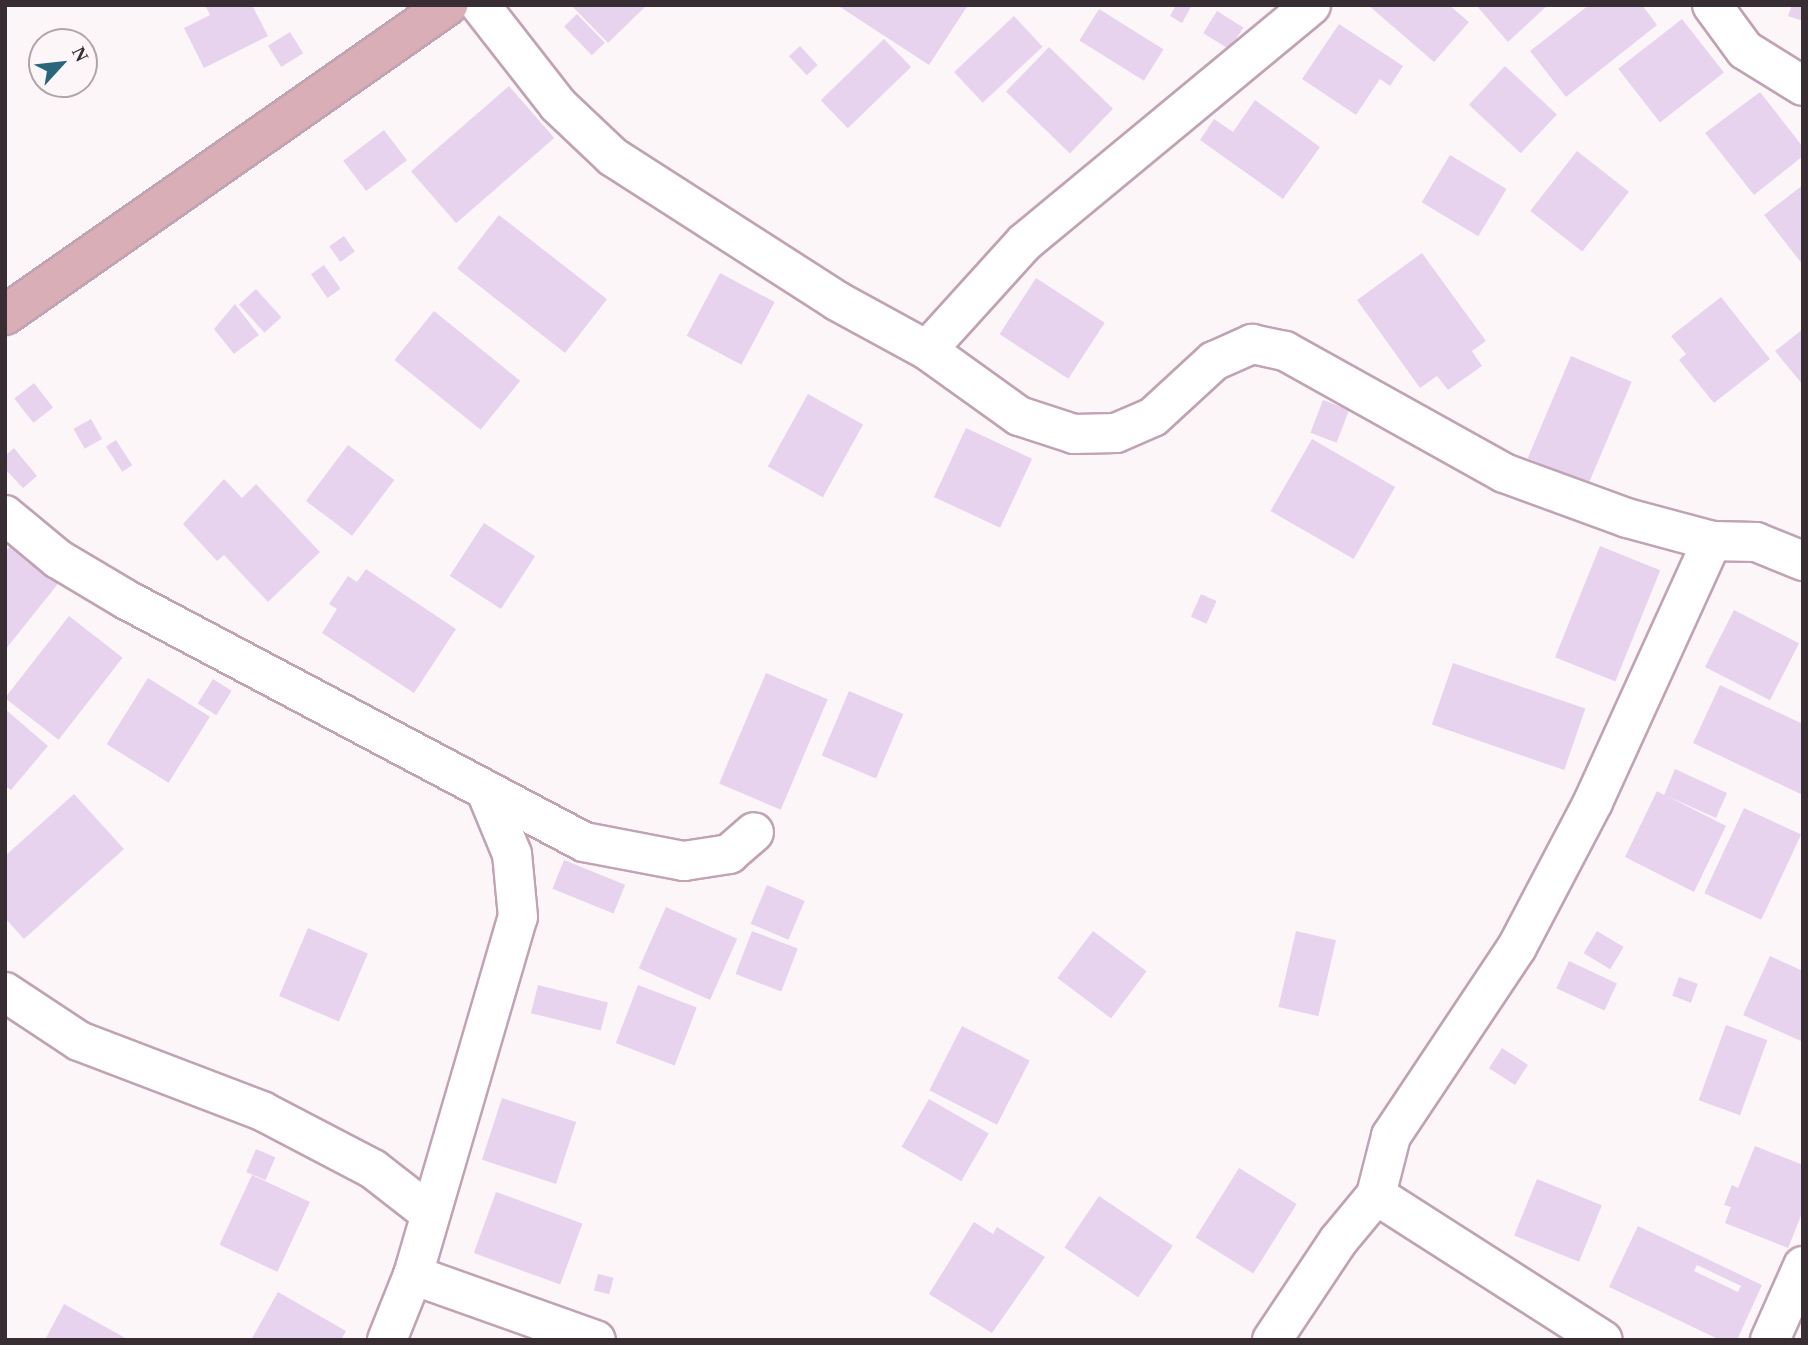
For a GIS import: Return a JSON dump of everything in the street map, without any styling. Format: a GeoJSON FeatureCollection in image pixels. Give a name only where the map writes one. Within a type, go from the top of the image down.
{"type":"FeatureCollection","features":[{"type":"Feature","properties":{"kind":"main road"},"geometry":{"type":"LineString","coordinates":[[5,315],[448,5]]}},
{"type":"Feature","properties":{"kind":"street"},"geometry":{"type":"LineString","coordinates":[[480,5],[558,105],[613,157],[837,301],[927,350],[1018,416],[1074,434],[1116,433],[1153,417],[1214,361],[1252,344],[1284,351],[1504,472],[1628,518],[1712,541],[1756,542],[1803,562]]}},
{"type":"Feature","properties":{"kind":"street"},"geometry":{"type":"LineString","coordinates":[[927,350],[1025,242],[1311,5]]}},
{"type":"Feature","properties":{"kind":"street"},"geometry":{"type":"LineString","coordinates":[[1712,5],[1745,50],[1803,86]]}},
{"type":"Feature","properties":{"kind":"street"},"geometry":{"type":"LineString","coordinates":[[5,515],[58,559],[125,599],[488,796],[584,842],[653,859],[729,854],[754,832]]}},
{"type":"Feature","properties":{"kind":"street"},"geometry":{"type":"LineString","coordinates":[[1272,1340],[1338,1241],[1377,1195],[1391,1136],[1517,947],[1593,802],[1712,541]]}},
{"type":"Feature","properties":{"kind":"street"},"geometry":{"type":"LineString","coordinates":[[387,1340],[413,1275],[428,1212],[518,917],[512,854],[488,796]]}},
{"type":"Feature","properties":{"kind":"street"},"geometry":{"type":"LineString","coordinates":[[5,992],[79,1041],[262,1111],[360,1162],[428,1212]]}},
{"type":"Feature","properties":{"kind":"street"},"geometry":{"type":"LineString","coordinates":[[1377,1195],[1603,1340]]}},
{"type":"Feature","properties":{"kind":"street"},"geometry":{"type":"LineString","coordinates":[[1770,1340],[1803,1266]]}},
{"type":"Feature","properties":{"kind":"street"},"geometry":{"type":"LineString","coordinates":[[413,1275],[596,1340]]}},
{"type":"Feature","properties":{"kind":"building"},"geometry":{"type":"Polygon","coordinates":[[[205,5],[252,5],[268,36],[204,68],[184,28],[210,15],[205,5]]]}},
{"type":"Feature","properties":{"kind":"building"},"geometry":{"type":"Polygon","coordinates":[[[571,5],[647,5],[608,43],[571,5]]]}},
{"type":"Feature","properties":{"kind":"building"},"geometry":{"type":"Polygon","coordinates":[[[837,5],[968,5],[929,65],[837,5]]]}},
{"type":"Feature","properties":{"kind":"building"},"geometry":{"type":"Polygon","coordinates":[[[1176,5],[1192,5],[1182,23],[1170,16],[1176,5]]]}},
{"type":"Feature","properties":{"kind":"building"},"geometry":{"type":"Polygon","coordinates":[[[1368,5],[1449,5],[1469,22],[1434,62],[1368,5]]]}},
{"type":"Feature","properties":{"kind":"building"},"geometry":{"type":"Polygon","coordinates":[[[1476,5],[1548,5],[1508,42],[1476,5]]]}},
{"type":"Feature","properties":{"kind":"building"},"geometry":{"type":"Polygon","coordinates":[[[1589,5],[1642,5],[1657,25],[1566,97],[1530,51],[1589,5]]]}},
{"type":"Feature","properties":{"kind":"building"},"geometry":{"type":"Polygon","coordinates":[[[1792,5],[1803,5],[1803,21],[1788,16],[1792,5]]]}},
{"type":"Feature","properties":{"kind":"building"},"geometry":{"type":"Polygon","coordinates":[[[1099,9],[1163,49],[1144,81],[1079,40],[1099,9]]]}},
{"type":"Feature","properties":{"kind":"building"},"geometry":{"type":"Polygon","coordinates":[[[1217,11],[1243,27],[1230,49],[1203,33],[1217,11]]]}},
{"type":"Feature","properties":{"kind":"building"},"geometry":{"type":"Polygon","coordinates":[[[577,14],[605,43],[592,55],[564,27],[577,14]]]}},
{"type":"Feature","properties":{"kind":"building"},"geometry":{"type":"Polygon","coordinates":[[[1014,16],[1043,47],[983,103],[954,72],[1014,16]]]}},
{"type":"Feature","properties":{"kind":"building"},"geometry":{"type":"Polygon","coordinates":[[[1682,19],[1724,73],[1660,122],[1618,69],[1682,19]]]}},
{"type":"Feature","properties":{"kind":"building"},"geometry":{"type":"Polygon","coordinates":[[[1339,24],[1403,66],[1390,86],[1380,79],[1356,115],[1302,79],[1339,24]]]}},
{"type":"Feature","properties":{"kind":"building"},"geometry":{"type":"Polygon","coordinates":[[[290,32],[303,53],[281,67],[268,46],[290,32]]]}},
{"type":"Feature","properties":{"kind":"building"},"geometry":{"type":"Polygon","coordinates":[[[884,39],[911,67],[848,128],[821,100],[884,39]]]}},
{"type":"Feature","properties":{"kind":"building"},"geometry":{"type":"Polygon","coordinates":[[[800,46],[818,65],[807,75],[789,56],[800,46]]]}},
{"type":"Feature","properties":{"kind":"building"},"geometry":{"type":"Polygon","coordinates":[[[1049,47],[1113,109],[1070,153],[1006,92],[1049,47]]]}},
{"type":"Feature","properties":{"kind":"building"},"geometry":{"type":"Polygon","coordinates":[[[1505,66],[1557,114],[1521,153],[1469,105],[1505,66]]]}},
{"type":"Feature","properties":{"kind":"building"},"geometry":{"type":"Polygon","coordinates":[[[509,86],[554,138],[456,223],[411,171],[509,86]]]}},
{"type":"Feature","properties":{"kind":"building"},"geometry":{"type":"Polygon","coordinates":[[[1760,92],[1803,147],[1803,156],[1754,195],[1705,133],[1760,92]]]}},
{"type":"Feature","properties":{"kind":"building"},"geometry":{"type":"Polygon","coordinates":[[[1255,100],[1320,147],[1283,199],[1200,140],[1214,119],[1233,132],[1255,100]]]}},
{"type":"Feature","properties":{"kind":"building"},"geometry":{"type":"Polygon","coordinates":[[[384,130],[407,160],[366,191],[343,161],[384,130]]]}},
{"type":"Feature","properties":{"kind":"building"},"geometry":{"type":"Polygon","coordinates":[[[1577,151],[1629,192],[1582,252],[1530,211],[1577,151]]]}},
{"type":"Feature","properties":{"kind":"building"},"geometry":{"type":"Polygon","coordinates":[[[1450,155],[1507,189],[1478,236],[1422,202],[1450,155]]]}},
{"type":"Feature","properties":{"kind":"building"},"geometry":{"type":"Polygon","coordinates":[[[1803,185],[1803,265],[1764,215],[1803,185]]]}},
{"type":"Feature","properties":{"kind":"building"},"geometry":{"type":"Polygon","coordinates":[[[499,215],[607,299],[565,353],[457,269],[499,215]]]}},
{"type":"Feature","properties":{"kind":"building"},"geometry":{"type":"Polygon","coordinates":[[[344,236],[355,252],[340,262],[329,246],[344,236]]]}},
{"type":"Feature","properties":{"kind":"building"},"geometry":{"type":"Polygon","coordinates":[[[1422,253],[1486,341],[1472,351],[1482,366],[1448,390],[1437,376],[1420,388],[1357,300],[1422,253]]]}},
{"type":"Feature","properties":{"kind":"building"},"geometry":{"type":"Polygon","coordinates":[[[324,265],[341,289],[328,298],[311,274],[324,265]]]}},
{"type":"Feature","properties":{"kind":"building"},"geometry":{"type":"Polygon","coordinates":[[[720,273],[775,302],[741,365],[687,336],[720,273]]]}},
{"type":"Feature","properties":{"kind":"building"},"geometry":{"type":"Polygon","coordinates":[[[1036,278],[1105,323],[1068,379],[1000,334],[1036,278]]]}},
{"type":"Feature","properties":{"kind":"building"},"geometry":{"type":"Polygon","coordinates":[[[256,289],[281,317],[264,333],[239,304],[256,289]]]}},
{"type":"Feature","properties":{"kind":"building"},"geometry":{"type":"Polygon","coordinates":[[[1721,297],[1770,359],[1714,403],[1679,360],[1686,354],[1671,336],[1721,297]]]}},
{"type":"Feature","properties":{"kind":"building"},"geometry":{"type":"Polygon","coordinates":[[[235,304],[259,335],[234,354],[214,329],[235,304]]]}},
{"type":"Feature","properties":{"kind":"building"},"geometry":{"type":"Polygon","coordinates":[[[434,311],[520,381],[481,430],[394,360],[434,311]]]}},
{"type":"Feature","properties":{"kind":"building"},"geometry":{"type":"Polygon","coordinates":[[[1803,329],[1803,385],[1775,351],[1803,329]]]}},
{"type":"Feature","properties":{"kind":"building"},"geometry":{"type":"Polygon","coordinates":[[[1571,356],[1632,382],[1588,484],[1528,458],[1571,356]]]}},
{"type":"Feature","properties":{"kind":"building"},"geometry":{"type":"Polygon","coordinates":[[[34,383],[53,407],[33,423],[14,398],[34,383]]]}},
{"type":"Feature","properties":{"kind":"building"},"geometry":{"type":"Polygon","coordinates":[[[808,394],[863,425],[823,497],[768,467],[808,394]]]}},
{"type":"Feature","properties":{"kind":"building"},"geometry":{"type":"Polygon","coordinates":[[[1323,400],[1349,410],[1337,443],[1310,433],[1323,400]]]}},
{"type":"Feature","properties":{"kind":"building"},"geometry":{"type":"Polygon","coordinates":[[[91,419],[102,439],[85,449],[74,429],[91,419]]]}},
{"type":"Feature","properties":{"kind":"building"},"geometry":{"type":"Polygon","coordinates":[[[966,428],[1032,459],[1000,528],[934,497],[966,428]]]}},
{"type":"Feature","properties":{"kind":"building"},"geometry":{"type":"Polygon","coordinates":[[[1312,439],[1395,487],[1354,559],[1270,511],[1312,439]]]}},
{"type":"Feature","properties":{"kind":"building"},"geometry":{"type":"Polygon","coordinates":[[[116,440],[132,465],[122,472],[106,447],[116,440]]]}},
{"type":"Feature","properties":{"kind":"building"},"geometry":{"type":"Polygon","coordinates":[[[348,445],[394,480],[352,536],[306,501],[348,445]]]}},
{"type":"Feature","properties":{"kind":"building"},"geometry":{"type":"Polygon","coordinates":[[[14,448],[37,476],[23,488],[5,469],[5,456],[14,448]]]}},
{"type":"Feature","properties":{"kind":"building"},"geometry":{"type":"Polygon","coordinates":[[[224,479],[242,498],[256,484],[320,552],[268,602],[224,555],[217,561],[183,524],[224,479]]]}},
{"type":"Feature","properties":{"kind":"building"},"geometry":{"type":"Polygon","coordinates":[[[484,523],[535,556],[501,609],[450,576],[484,523]]]}},
{"type":"Feature","properties":{"kind":"building"},"geometry":{"type":"Polygon","coordinates":[[[14,542],[61,580],[5,650],[5,552],[14,542]]]}},
{"type":"Feature","properties":{"kind":"building"},"geometry":{"type":"Polygon","coordinates":[[[1600,546],[1660,570],[1615,682],[1555,657],[1600,546]]]}},
{"type":"Feature","properties":{"kind":"building"},"geometry":{"type":"Polygon","coordinates":[[[366,569],[456,629],[414,693],[322,633],[337,609],[329,604],[348,576],[357,582],[366,569]]]}},
{"type":"Feature","properties":{"kind":"building"},"geometry":{"type":"Polygon","coordinates":[[[1201,594],[1217,601],[1206,624],[1191,617],[1201,594]]]}},
{"type":"Feature","properties":{"kind":"building"},"geometry":{"type":"Polygon","coordinates":[[[1734,610],[1799,643],[1770,700],[1705,667],[1734,610]]]}},
{"type":"Feature","properties":{"kind":"building"},"geometry":{"type":"Polygon","coordinates":[[[69,616],[123,658],[59,740],[5,698],[69,616]]]}},
{"type":"Feature","properties":{"kind":"building"},"geometry":{"type":"Polygon","coordinates":[[[1453,663],[1585,709],[1564,770],[1432,724],[1453,663]]]}},
{"type":"Feature","properties":{"kind":"building"},"geometry":{"type":"Polygon","coordinates":[[[766,673],[828,699],[781,810],[719,783],[766,673]]]}},
{"type":"Feature","properties":{"kind":"building"},"geometry":{"type":"Polygon","coordinates":[[[148,678],[210,717],[169,783],[107,744],[148,678]]]}},
{"type":"Feature","properties":{"kind":"building"},"geometry":{"type":"Polygon","coordinates":[[[213,679],[232,691],[216,715],[198,704],[213,679]]]}},
{"type":"Feature","properties":{"kind":"building"},"geometry":{"type":"Polygon","coordinates":[[[1720,685],[1803,724],[1803,795],[1693,743],[1720,685]]]}},
{"type":"Feature","properties":{"kind":"building"},"geometry":{"type":"Polygon","coordinates":[[[849,691],[903,714],[876,778],[822,755],[849,691]]]}},
{"type":"Feature","properties":{"kind":"building"},"geometry":{"type":"Polygon","coordinates":[[[5,709],[48,746],[11,790],[5,786],[5,709]]]}},
{"type":"Feature","properties":{"kind":"building"},"geometry":{"type":"Polygon","coordinates":[[[1675,769],[1727,793],[1716,818],[1667,796],[1726,826],[1694,892],[1625,857],[1657,791],[1664,795],[1675,769]]]}},
{"type":"Feature","properties":{"kind":"building"},"geometry":{"type":"Polygon","coordinates":[[[74,794],[124,849],[24,939],[5,918],[5,856],[74,794]]]}},
{"type":"Feature","properties":{"kind":"building"},"geometry":{"type":"Polygon","coordinates":[[[1744,808],[1801,835],[1761,920],[1704,893],[1744,808]]]}},
{"type":"Feature","properties":{"kind":"building"},"geometry":{"type":"Polygon","coordinates":[[[564,860],[625,885],[614,913],[552,889],[564,860]]]}},
{"type":"Feature","properties":{"kind":"building"},"geometry":{"type":"Polygon","coordinates":[[[767,885],[805,901],[788,940],[751,924],[767,885]]]}},
{"type":"Feature","properties":{"kind":"building"},"geometry":{"type":"Polygon","coordinates":[[[666,907],[737,939],[710,1000],[639,968],[666,907]]]}},
{"type":"Feature","properties":{"kind":"building"},"geometry":{"type":"Polygon","coordinates":[[[308,928],[368,953],[339,1022],[279,996],[308,928]]]}},
{"type":"Feature","properties":{"kind":"building"},"geometry":{"type":"Polygon","coordinates":[[[752,931],[798,949],[781,992],[736,974],[752,931]]]}},
{"type":"Feature","properties":{"kind":"building"},"geometry":{"type":"Polygon","coordinates":[[[1093,931],[1147,971],[1111,1018],[1057,978],[1093,931]]]}},
{"type":"Feature","properties":{"kind":"building"},"geometry":{"type":"Polygon","coordinates":[[[1296,931],[1336,940],[1318,1016],[1278,1007],[1296,931]]]}},
{"type":"Feature","properties":{"kind":"building"},"geometry":{"type":"Polygon","coordinates":[[[1597,931],[1624,947],[1610,969],[1584,953],[1597,931]]]}},
{"type":"Feature","properties":{"kind":"building"},"geometry":{"type":"Polygon","coordinates":[[[1770,956],[1803,971],[1803,1042],[1743,1015],[1770,956]]]}},
{"type":"Feature","properties":{"kind":"building"},"geometry":{"type":"Polygon","coordinates":[[[1569,961],[1617,983],[1604,1011],[1556,988],[1569,961]]]}},
{"type":"Feature","properties":{"kind":"building"},"geometry":{"type":"Polygon","coordinates":[[[1679,977],[1698,984],[1691,1003],[1672,996],[1679,977]]]}},
{"type":"Feature","properties":{"kind":"building"},"geometry":{"type":"Polygon","coordinates":[[[538,985],[608,1002],[601,1031],[531,1013],[538,985]]]}},
{"type":"Feature","properties":{"kind":"building"},"geometry":{"type":"Polygon","coordinates":[[[638,985],[697,1008],[675,1065],[616,1043],[638,985]]]}},
{"type":"Feature","properties":{"kind":"building"},"geometry":{"type":"Polygon","coordinates":[[[1726,1025],[1767,1040],[1740,1115],[1699,1100],[1726,1025]]]}},
{"type":"Feature","properties":{"kind":"building"},"geometry":{"type":"Polygon","coordinates":[[[962,1026],[1030,1061],[997,1125],[929,1090],[962,1026]]]}},
{"type":"Feature","properties":{"kind":"building"},"geometry":{"type":"Polygon","coordinates":[[[1502,1048],[1528,1065],[1515,1085],[1489,1068],[1502,1048]]]}},
{"type":"Feature","properties":{"kind":"building"},"geometry":{"type":"Polygon","coordinates":[[[502,1098],[576,1122],[556,1184],[482,1160],[502,1098]]]}},
{"type":"Feature","properties":{"kind":"building"},"geometry":{"type":"Polygon","coordinates":[[[929,1099],[989,1134],[961,1181],[902,1147],[929,1099]]]}},
{"type":"Feature","properties":{"kind":"building"},"geometry":{"type":"Polygon","coordinates":[[[1755,1146],[1803,1165],[1803,1211],[1788,1248],[1725,1223],[1731,1207],[1724,1205],[1732,1185],[1738,1188],[1755,1146]]]}},
{"type":"Feature","properties":{"kind":"building"},"geometry":{"type":"Polygon","coordinates":[[[256,1149],[275,1157],[266,1180],[246,1172],[256,1149]]]}},
{"type":"Feature","properties":{"kind":"building"},"geometry":{"type":"Polygon","coordinates":[[[1239,1168],[1297,1204],[1253,1274],[1196,1238],[1239,1168]]]}},
{"type":"Feature","properties":{"kind":"building"},"geometry":{"type":"Polygon","coordinates":[[[252,1175],[310,1202],[277,1272],[219,1245],[252,1175]]]}},
{"type":"Feature","properties":{"kind":"building"},"geometry":{"type":"Polygon","coordinates":[[[1537,1179],[1602,1205],[1579,1262],[1514,1236],[1537,1179]]]}},
{"type":"Feature","properties":{"kind":"building"},"geometry":{"type":"Polygon","coordinates":[[[496,1192],[582,1223],[560,1285],[474,1253],[496,1192]]]}},
{"type":"Feature","properties":{"kind":"building"},"geometry":{"type":"Polygon","coordinates":[[[1099,1196],[1173,1246],[1138,1297],[1064,1247],[1099,1196]]]}},
{"type":"Feature","properties":{"kind":"building"},"geometry":{"type":"Polygon","coordinates":[[[974,1222],[993,1234],[997,1227],[1045,1257],[992,1333],[929,1294],[974,1222]]]}},
{"type":"Feature","properties":{"kind":"building"},"geometry":{"type":"Polygon","coordinates":[[[1638,1226],[1762,1285],[1737,1340],[1720,1340],[1609,1287],[1638,1226]],[[1697,1265],[1694,1271],[1738,1292],[1741,1286],[1697,1265]]]}},
{"type":"Feature","properties":{"kind":"building"},"geometry":{"type":"Polygon","coordinates":[[[598,1274],[614,1278],[609,1294],[594,1290],[598,1274]]]}},
{"type":"Feature","properties":{"kind":"building"},"geometry":{"type":"Polygon","coordinates":[[[278,1292],[346,1331],[341,1340],[251,1340],[278,1292]]]}},
{"type":"Feature","properties":{"kind":"building"},"geometry":{"type":"Polygon","coordinates":[[[64,1304],[129,1340],[45,1340],[64,1304]]]}}]}
